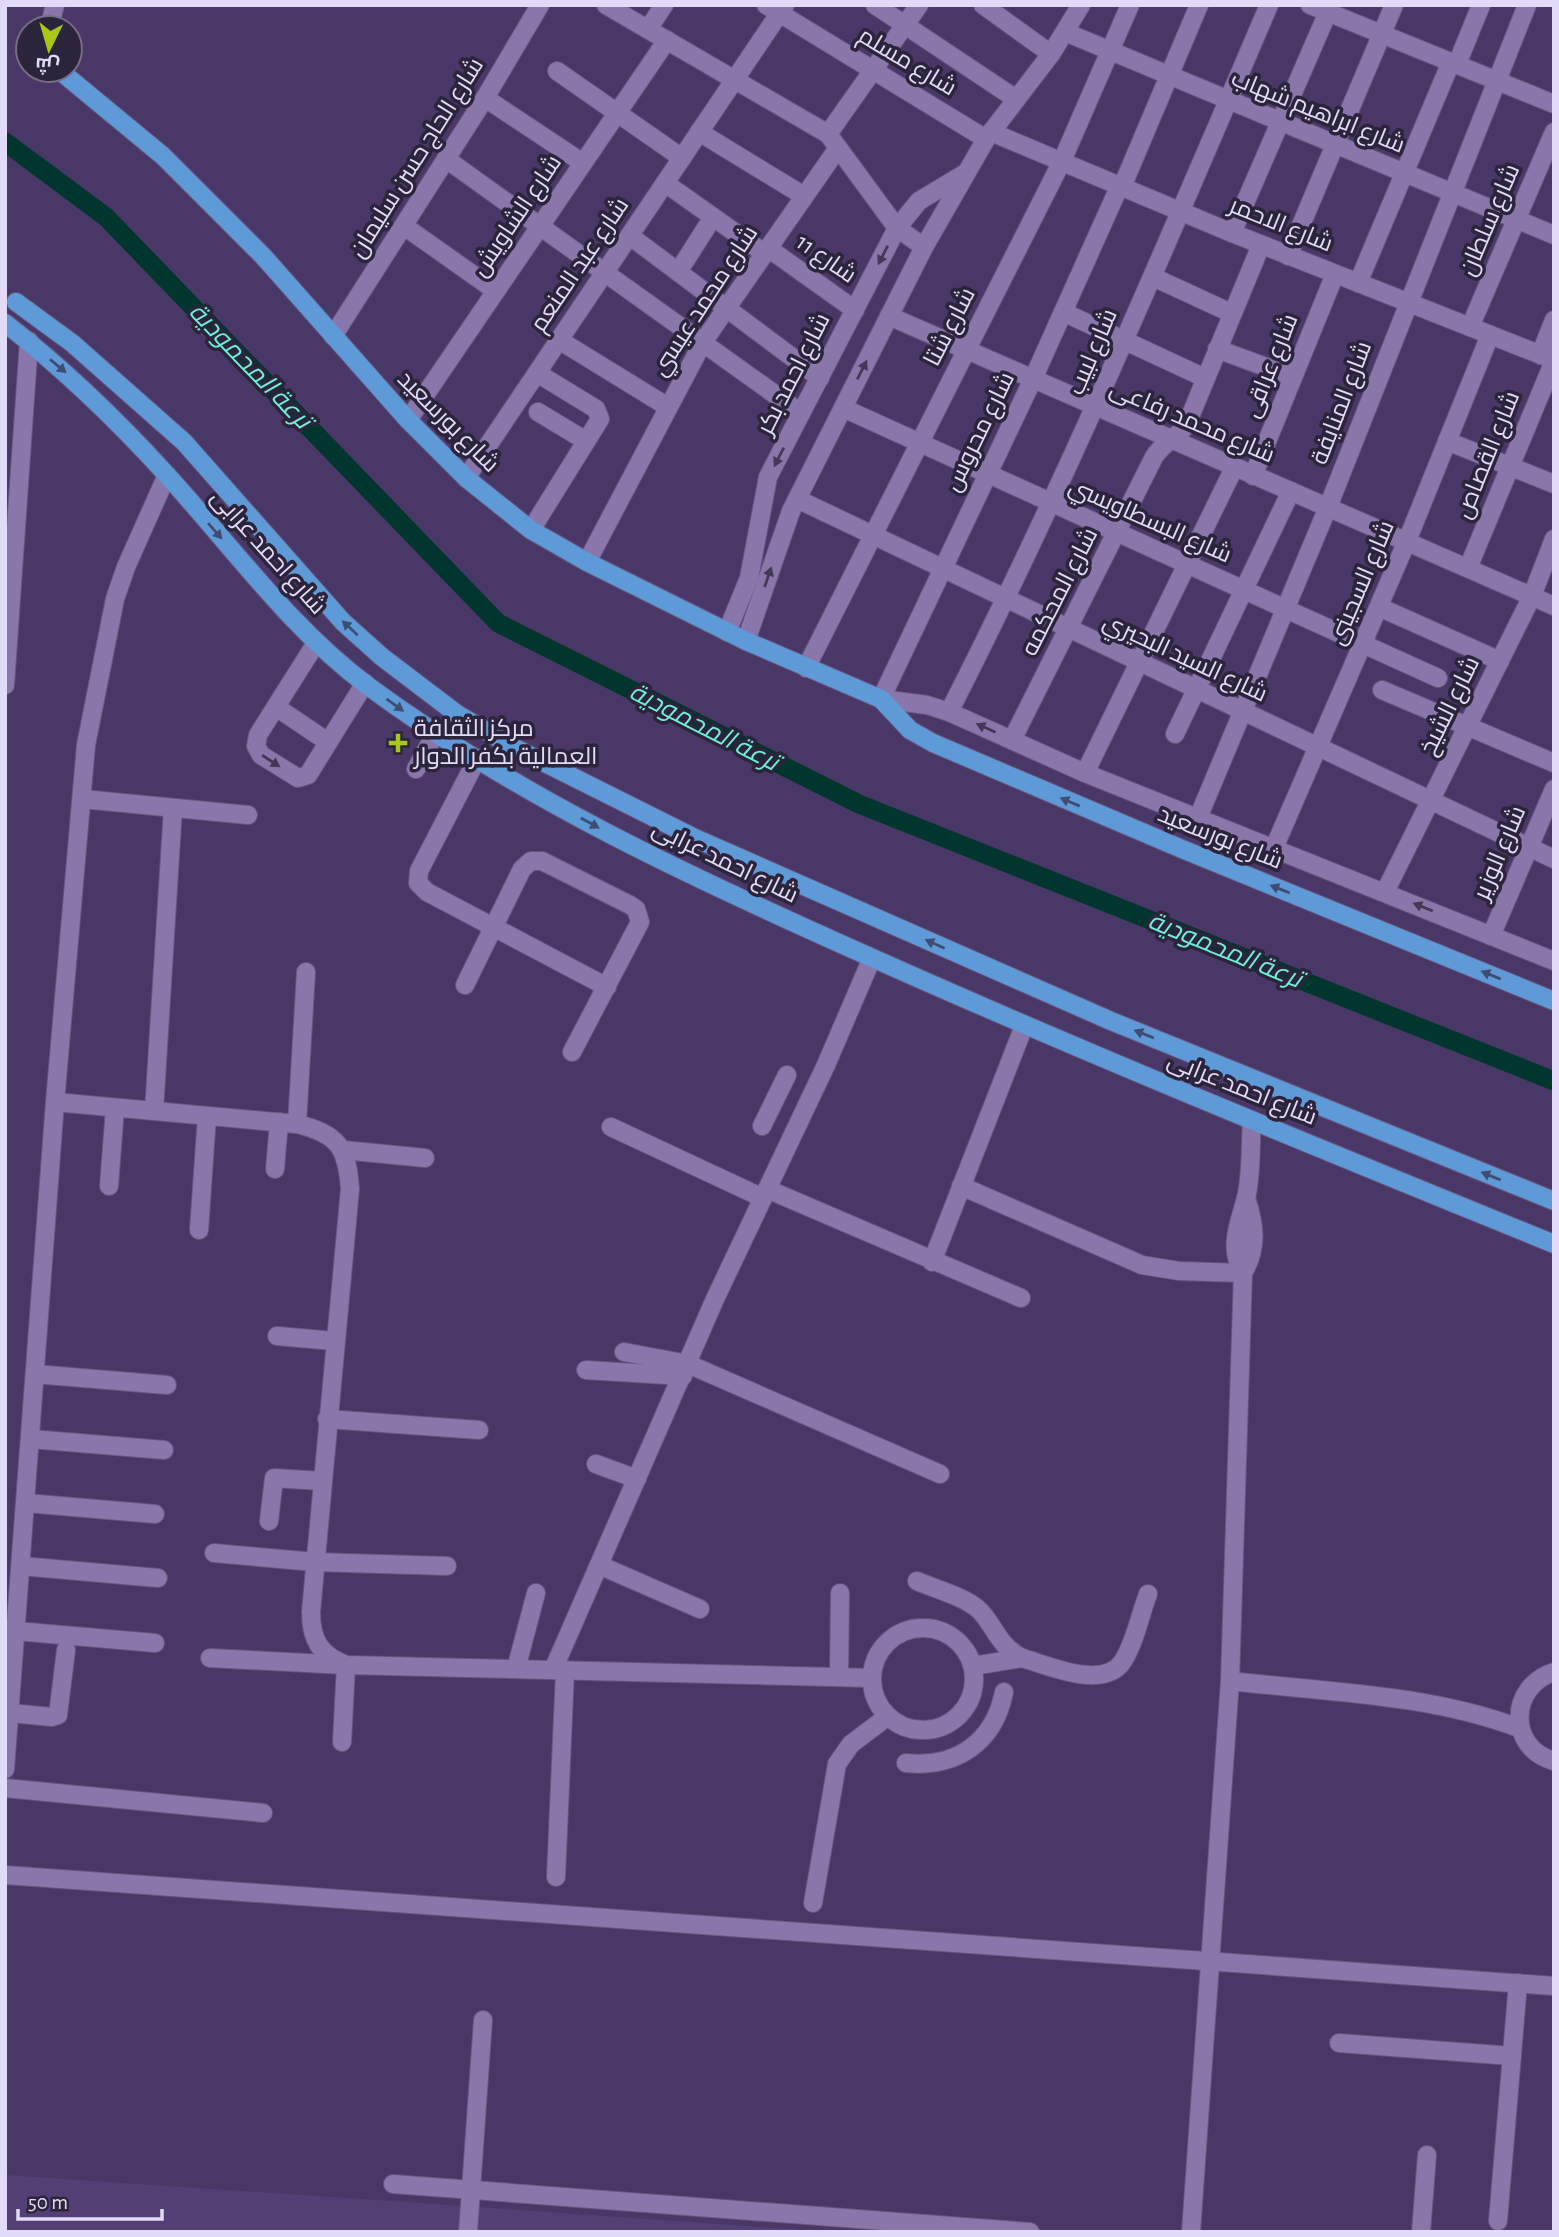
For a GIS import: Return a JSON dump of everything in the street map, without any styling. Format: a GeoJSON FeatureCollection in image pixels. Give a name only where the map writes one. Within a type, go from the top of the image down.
{"type":"FeatureCollection","features":[{"type":"Feature","properties":{"kind":"main road","name":"شارع بورسعيد"},"geometry":{"type":"LineString","coordinates":[[76,84],[163,156],[263,256],[408,420],[466,478],[531,530],[587,562],[727,632],[881,699],[910,730],[933,743],[1182,849],[1554,1001]]}},
{"type":"Feature","properties":{"kind":"main road","name":"شارع احمد عرابى"},"geometry":{"type":"LineString","coordinates":[[16,303],[72,343],[184,442],[343,622],[424,691],[514,748],[696,839],[1098,1016],[1554,1201]]}},
{"type":"Feature","properties":{"kind":"main road","name":"شارع احمد عرابى"},"geometry":{"type":"LineString","coordinates":[[5,323],[99,404],[167,475],[316,643],[435,734],[477,759],[663,861],[872,958],[1024,1026],[1554,1244]]}},
{"type":"Feature","properties":{"kind":"main road"},"geometry":{"type":"LineString","coordinates":[[99,404],[118,384]]}},
{"type":"Feature","properties":{"kind":"street","name":"شارع الحاج حسن سليمان"},"geometry":{"type":"LineString","coordinates":[[333,336],[485,98],[540,5]]}},
{"type":"Feature","properties":{"kind":"street"},"geometry":{"type":"LineString","coordinates":[[606,5],[735,79],[833,141],[897,228],[924,247]]}},
{"type":"Feature","properties":{"kind":"street"},"geometry":{"type":"LineString","coordinates":[[648,29],[664,5]]}},
{"type":"Feature","properties":{"kind":"street"},"geometry":{"type":"LineString","coordinates":[[875,5],[1016,99]]}},
{"type":"Feature","properties":{"kind":"street","name":"شارع محمد عيسي"},"geometry":{"type":"LineString","coordinates":[[587,562],[703,342],[804,196],[873,70],[919,5]]}},
{"type":"Feature","properties":{"kind":"street"},"geometry":{"type":"LineString","coordinates":[[983,5],[1051,54]]}},
{"type":"Feature","properties":{"kind":"street","name":"شارع احمد بكر"},"geometry":{"type":"LineString","coordinates":[[746,641],[794,505],[924,247],[964,174],[1051,54],[1081,5]]}},
{"type":"Feature","properties":{"kind":"street","name":"شارع شتا"},"geometry":{"type":"LineString","coordinates":[[806,668],[1062,161],[1130,5]]}},
{"type":"Feature","properties":{"kind":"street","name":"شارع محروس"},"geometry":{"type":"LineString","coordinates":[[881,699],[1033,379],[1121,186],[1199,5]]}},
{"type":"Feature","properties":{"kind":"street","name":"شارع لبيب"},"geometry":{"type":"LineString","coordinates":[[949,712],[1006,599],[1096,408],[1269,5]]}},
{"type":"Feature","properties":{"kind":"street"},"geometry":{"type":"LineString","coordinates":[[1310,5],[1554,104]]}},
{"type":"Feature","properties":{"kind":"street"},"geometry":{"type":"LineString","coordinates":[[1288,256],[1394,5]]}},
{"type":"Feature","properties":{"kind":"street"},"geometry":{"type":"LineString","coordinates":[[1359,283],[1404,173],[1482,5]]}},
{"type":"Feature","properties":{"kind":"street","name":"شارع المنايفة"},"geometry":{"type":"LineString","coordinates":[[1198,818],[1328,507],[1527,5]]}},
{"type":"Feature","properties":{"kind":"street","name":"شارع مسلم"},"geometry":{"type":"LineString","coordinates":[[777,8],[873,70],[989,136]]}},
{"type":"Feature","properties":{"kind":"street","name":"شارع عبد المنعم"},"geometry":{"type":"LineString","coordinates":[[466,478],[735,79],[777,8]]}},
{"type":"Feature","properties":{"kind":"street"},"geometry":{"type":"LineString","coordinates":[[1232,233],[1328,12]]}},
{"type":"Feature","properties":{"kind":"street","name":"شارع ابراهيم شهاب"},"geometry":{"type":"LineString","coordinates":[[1065,32],[1228,102],[1554,235]]}},
{"type":"Feature","properties":{"kind":"street","name":"شارع الشاويش"},"geometry":{"type":"LineString","coordinates":[[408,420],[667,40]]}},
{"type":"Feature","properties":{"kind":"street"},"geometry":{"type":"LineString","coordinates":[[557,71],[682,158]]}},
{"type":"Feature","properties":{"kind":"street"},"geometry":{"type":"LineString","coordinates":[[485,98],[583,163]]}},
{"type":"Feature","properties":{"kind":"street"},"geometry":{"type":"LineString","coordinates":[[699,132],[804,196]]}},
{"type":"Feature","properties":{"kind":"street","name":"شارع سلطان"},"geometry":{"type":"LineString","coordinates":[[1470,327],[1554,132]]}},
{"type":"Feature","properties":{"kind":"street","name":"شارع الاحمر"},"geometry":{"type":"LineString","coordinates":[[989,136],[1062,161],[1288,256],[1549,359]]}},
{"type":"Feature","properties":{"kind":"street"},"geometry":{"type":"LineString","coordinates":[[446,159],[606,271],[801,414]]}},
{"type":"Feature","properties":{"kind":"street","name":"شارع احمد بكر"},"geometry":{"type":"LineString","coordinates":[[727,632],[749,578],[768,477],[897,228],[919,201],[964,174]]}},
{"type":"Feature","properties":{"kind":"street","name":"شارع 11"},"geometry":{"type":"LineString","coordinates":[[665,183],[855,310]]}},
{"type":"Feature","properties":{"kind":"street"},"geometry":{"type":"LineString","coordinates":[[678,272],[713,217]]}},
{"type":"Feature","properties":{"kind":"street"},"geometry":{"type":"LineString","coordinates":[[404,226],[496,291]]}},
{"type":"Feature","properties":{"kind":"street"},"geometry":{"type":"LineString","coordinates":[[630,236],[820,378]]}},
{"type":"Feature","properties":{"kind":"street","name":"شارع المحكمه"},"geometry":{"type":"LineString","coordinates":[[1012,740],[1154,457],[1169,439],[1179,435],[1186,424],[1261,245]]}},
{"type":"Feature","properties":{"kind":"street","name":"شارع عراقى"},"geometry":{"type":"LineString","coordinates":[[1252,476],[1335,274]]}},
{"type":"Feature","properties":{"kind":"street"},"geometry":{"type":"LineString","coordinates":[[1153,277],[1231,313]]}},
{"type":"Feature","properties":{"kind":"street"},"geometry":{"type":"LineString","coordinates":[[5,318],[16,303]]}},
{"type":"Feature","properties":{"kind":"street"},"geometry":{"type":"LineString","coordinates":[[1063,312],[1205,378]]}},
{"type":"Feature","properties":{"kind":"street","name":"شارع محمد رفاعى"},"geometry":{"type":"LineString","coordinates":[[889,316],[1554,606]]}},
{"type":"Feature","properties":{"kind":"street","name":"شارع القصاص"},"geometry":{"type":"LineString","coordinates":[[1468,568],[1510,467],[1549,359],[1554,320]]}},
{"type":"Feature","properties":{"kind":"street","name":"شارع السجينى"},"geometry":{"type":"LineString","coordinates":[[1274,848],[1407,541],[1490,335]]}},
{"type":"Feature","properties":{"kind":"street"},"geometry":{"type":"LineString","coordinates":[[559,340],[668,408]]}},
{"type":"Feature","properties":{"kind":"street"},"geometry":{"type":"LineString","coordinates":[[5,685],[29,341]]}},
{"type":"Feature","properties":{"kind":"street"},"geometry":{"type":"LineString","coordinates":[[1217,349],[1293,377]]}},
{"type":"Feature","properties":{"kind":"street"},"geometry":{"type":"LineString","coordinates":[[531,530],[600,419],[596,409],[537,373]]}},
{"type":"Feature","properties":{"kind":"street","name":"شارع البسطاويسي"},"geometry":{"type":"LineString","coordinates":[[843,408],[1438,678]]}},
{"type":"Feature","properties":{"kind":"street"},"geometry":{"type":"LineString","coordinates":[[538,412],[586,441]]}},
{"type":"Feature","properties":{"kind":"street"},"geometry":{"type":"LineString","coordinates":[[1447,441],[1554,484]]}},
{"type":"Feature","properties":{"kind":"street"},"geometry":{"type":"LineString","coordinates":[[1085,773],[1234,468]]}},
{"type":"Feature","properties":{"kind":"street"},"geometry":{"type":"LineString","coordinates":[[5,1769],[55,1102],[86,745],[115,599],[126,567],[167,475]]}},
{"type":"Feature","properties":{"kind":"street"},"geometry":{"type":"LineString","coordinates":[[1175,734],[1290,491]]}},
{"type":"Feature","properties":{"kind":"street","name":"شارع السيد البحيري"},"geometry":{"type":"LineString","coordinates":[[761,504],[794,505],[872,535],[1138,664],[1554,859]]}},
{"type":"Feature","properties":{"kind":"street"},"geometry":{"type":"LineString","coordinates":[[758,529],[783,535]]}},
{"type":"Feature","properties":{"kind":"street","name":"شارع الشيخ"},"geometry":{"type":"LineString","coordinates":[[1385,892],[1532,596],[1554,539]]}},
{"type":"Feature","properties":{"kind":"street"},"geometry":{"type":"LineString","coordinates":[[1379,607],[1500,661]]}},
{"type":"Feature","properties":{"kind":"street"},"geometry":{"type":"LineString","coordinates":[[316,643],[256,740],[261,755],[301,778],[308,775],[365,683]]}},
{"type":"Feature","properties":{"kind":"street"},"geometry":{"type":"LineString","coordinates":[[1382,690],[1554,763]]}},
{"type":"Feature","properties":{"kind":"street","name":"شارع بورسعيد"},"geometry":{"type":"LineString","coordinates":[[881,699],[916,703],[949,712],[1085,773],[1554,961]]}},
{"type":"Feature","properties":{"kind":"street"},"geometry":{"type":"LineString","coordinates":[[276,707],[328,742]]}},
{"type":"Feature","properties":{"kind":"street"},"geometry":{"type":"LineString","coordinates":[[416,769],[435,734]]}},
{"type":"Feature","properties":{"kind":"street"},"geometry":{"type":"LineString","coordinates":[[477,759],[417,877],[427,892],[607,986]]}},
{"type":"Feature","properties":{"kind":"street","name":"شارع الوزير"},"geometry":{"type":"LineString","coordinates":[[1491,936],[1554,789]]}},
{"type":"Feature","properties":{"kind":"street"},"geometry":{"type":"LineString","coordinates":[[82,799],[248,815]]}},
{"type":"Feature","properties":{"kind":"street"},"geometry":{"type":"LineString","coordinates":[[154,1111],[173,808]]}},
{"type":"Feature","properties":{"kind":"street"},"geometry":{"type":"LineString","coordinates":[[465,985],[522,869],[531,860],[542,861],[630,905],[636,909],[640,922],[572,1052]]}},
{"type":"Feature","properties":{"kind":"street"},"geometry":{"type":"LineString","coordinates":[[556,1877],[559,1670],[599,1564],[872,958]]}},
{"type":"Feature","properties":{"kind":"street"},"geometry":{"type":"LineString","coordinates":[[275,1169],[288,1123],[306,972]]}},
{"type":"Feature","properties":{"kind":"street"},"geometry":{"type":"LineString","coordinates":[[932,1262],[1024,1026]]}},
{"type":"Feature","properties":{"kind":"street"},"geometry":{"type":"LineString","coordinates":[[762,1126],[787,1075]]}},
{"type":"Feature","properties":{"kind":"street"},"geometry":{"type":"LineString","coordinates":[[55,1102],[288,1123],[330,1136],[343,1150],[350,1189],[314,1562],[311,1630],[317,1646],[330,1658],[346,1665]]}},
{"type":"Feature","properties":{"kind":"street"},"geometry":{"type":"LineString","coordinates":[[771,1107],[800,1120]]}},
{"type":"Feature","properties":{"kind":"street"},"geometry":{"type":"LineString","coordinates":[[109,1186],[115,1108]]}},
{"type":"Feature","properties":{"kind":"street"},"geometry":{"type":"LineString","coordinates":[[199,1230],[207,1116]]}},
{"type":"Feature","properties":{"kind":"street"},"geometry":{"type":"LineString","coordinates":[[1191,2232],[1230,1681],[1242,1273],[1254,1248],[1254,1231],[1246,1198],[1252,1120]]}},
{"type":"Feature","properties":{"kind":"street"},"geometry":{"type":"LineString","coordinates":[[611,1127],[1021,1298]]}},
{"type":"Feature","properties":{"kind":"street"},"geometry":{"type":"LineString","coordinates":[[343,1150],[425,1158]]}},
{"type":"Feature","properties":{"kind":"street"},"geometry":{"type":"LineString","coordinates":[[961,1186],[1142,1265],[1179,1271],[1242,1273]]}},
{"type":"Feature","properties":{"kind":"street"},"geometry":{"type":"LineString","coordinates":[[277,1336],[334,1341]]}},
{"type":"Feature","properties":{"kind":"street"},"geometry":{"type":"LineString","coordinates":[[624,1352],[686,1370],[940,1474]]}},
{"type":"Feature","properties":{"kind":"street"},"geometry":{"type":"LineString","coordinates":[[586,1370],[686,1370]]}},
{"type":"Feature","properties":{"kind":"street"},"geometry":{"type":"LineString","coordinates":[[35,1374],[167,1385]]}},
{"type":"Feature","properties":{"kind":"street"},"geometry":{"type":"LineString","coordinates":[[327,1419],[479,1430]]}},
{"type":"Feature","properties":{"kind":"street"},"geometry":{"type":"LineString","coordinates":[[31,1439],[164,1450]]}},
{"type":"Feature","properties":{"kind":"street"},"geometry":{"type":"LineString","coordinates":[[597,1464],[637,1479]]}},
{"type":"Feature","properties":{"kind":"street"},"geometry":{"type":"LineString","coordinates":[[269,1521],[274,1478],[322,1481]]}},
{"type":"Feature","properties":{"kind":"street"},"geometry":{"type":"LineString","coordinates":[[26,1503],[155,1514]]}},
{"type":"Feature","properties":{"kind":"street"},"geometry":{"type":"LineString","coordinates":[[214,1553],[314,1562],[447,1566]]}},
{"type":"Feature","properties":{"kind":"street"},"geometry":{"type":"LineString","coordinates":[[599,1564],[700,1609]]}},
{"type":"Feature","properties":{"kind":"street"},"geometry":{"type":"LineString","coordinates":[[21,1566],[158,1578]]}},
{"type":"Feature","properties":{"kind":"street"},"geometry":{"type":"LineString","coordinates":[[916,1581],[974,1606],[1003,1646],[1022,1658],[1086,1674],[1112,1671],[1124,1659],[1148,1594]]}},
{"type":"Feature","properties":{"kind":"street"},"geometry":{"type":"LineString","coordinates":[[516,1670],[536,1593]]}},
{"type":"Feature","properties":{"kind":"street"},"geometry":{"type":"LineString","coordinates":[[839,1677],[840,1593]]}},
{"type":"Feature","properties":{"kind":"street"},"geometry":{"type":"LineString","coordinates":[[912,1628],[935,1629],[956,1639],[971,1657],[973,1667],[975,1679],[970,1702],[956,1720],[939,1729],[921,1731],[903,1727],[887,1717],[875,1699],[871,1678],[876,1656],[891,1638],[912,1628]]}},
{"type":"Feature","properties":{"kind":"street"},"geometry":{"type":"LineString","coordinates":[[16,1631],[155,1643]]}},
{"type":"Feature","properties":{"kind":"street"},"geometry":{"type":"LineString","coordinates":[[10,1713],[52,1717],[58,1715],[66,1650]]}},
{"type":"Feature","properties":{"kind":"street"},"geometry":{"type":"LineString","coordinates":[[210,1658],[346,1665],[871,1678]]}},
{"type":"Feature","properties":{"kind":"street"},"geometry":{"type":"LineString","coordinates":[[973,1667],[1022,1658]]}},
{"type":"Feature","properties":{"kind":"street"},"geometry":{"type":"LineString","coordinates":[[342,1742],[346,1665]]}},
{"type":"Feature","properties":{"kind":"street"},"geometry":{"type":"LineString","coordinates":[[1554,1672],[1538,1679],[1528,1688],[1518,1714],[1519,1728],[1534,1751],[1554,1761]]}},
{"type":"Feature","properties":{"kind":"street"},"geometry":{"type":"LineString","coordinates":[[1230,1681],[1434,1703],[1474,1712],[1519,1728]]}},
{"type":"Feature","properties":{"kind":"street"},"geometry":{"type":"LineString","coordinates":[[905,1763],[942,1763],[975,1747],[995,1723],[1004,1692]]}},
{"type":"Feature","properties":{"kind":"street"},"geometry":{"type":"LineString","coordinates":[[814,1903],[836,1764],[851,1744],[887,1717]]}},
{"type":"Feature","properties":{"kind":"street"},"geometry":{"type":"LineString","coordinates":[[956,1720],[975,1747]]}},
{"type":"Feature","properties":{"kind":"street"},"geometry":{"type":"LineString","coordinates":[[5,1788],[263,1813]]}},
{"type":"Feature","properties":{"kind":"street"},"geometry":{"type":"LineString","coordinates":[[5,1875],[1554,1986]]}},
{"type":"Feature","properties":{"kind":"street"},"geometry":{"type":"LineString","coordinates":[[1498,2221],[1518,1983]]}},
{"type":"Feature","properties":{"kind":"street"},"geometry":{"type":"LineString","coordinates":[[468,2232],[483,2020]]}},
{"type":"Feature","properties":{"kind":"street"},"geometry":{"type":"LineString","coordinates":[[1339,2043],[1512,2056]]}},
{"type":"Feature","properties":{"kind":"street"},"geometry":{"type":"LineString","coordinates":[[1421,2232],[1427,2155]]}},
{"type":"Feature","properties":{"kind":"street"},"geometry":{"type":"LineString","coordinates":[[393,2184],[1030,2232]]}},
{"type":"Feature","properties":{"kind":"shaded area"},"geometry":{"type":"Polygon","coordinates":[[[5,2175],[391,2201],[830,2232],[5,2232],[5,2175]]]}},
{"type":"Feature","properties":{"kind":"waterway","name":"ترعة المحمودية"},"geometry":{"type":"LineString","coordinates":[[5,142],[106,217],[498,623],[859,804],[1554,1081]]}},
{"type":"Feature","properties":{"kind":"place","name":"مركز الثقافة العمالية بكفر الدوار"},"geometry":{"type":"Point","coordinates":[398,743]}}]}
